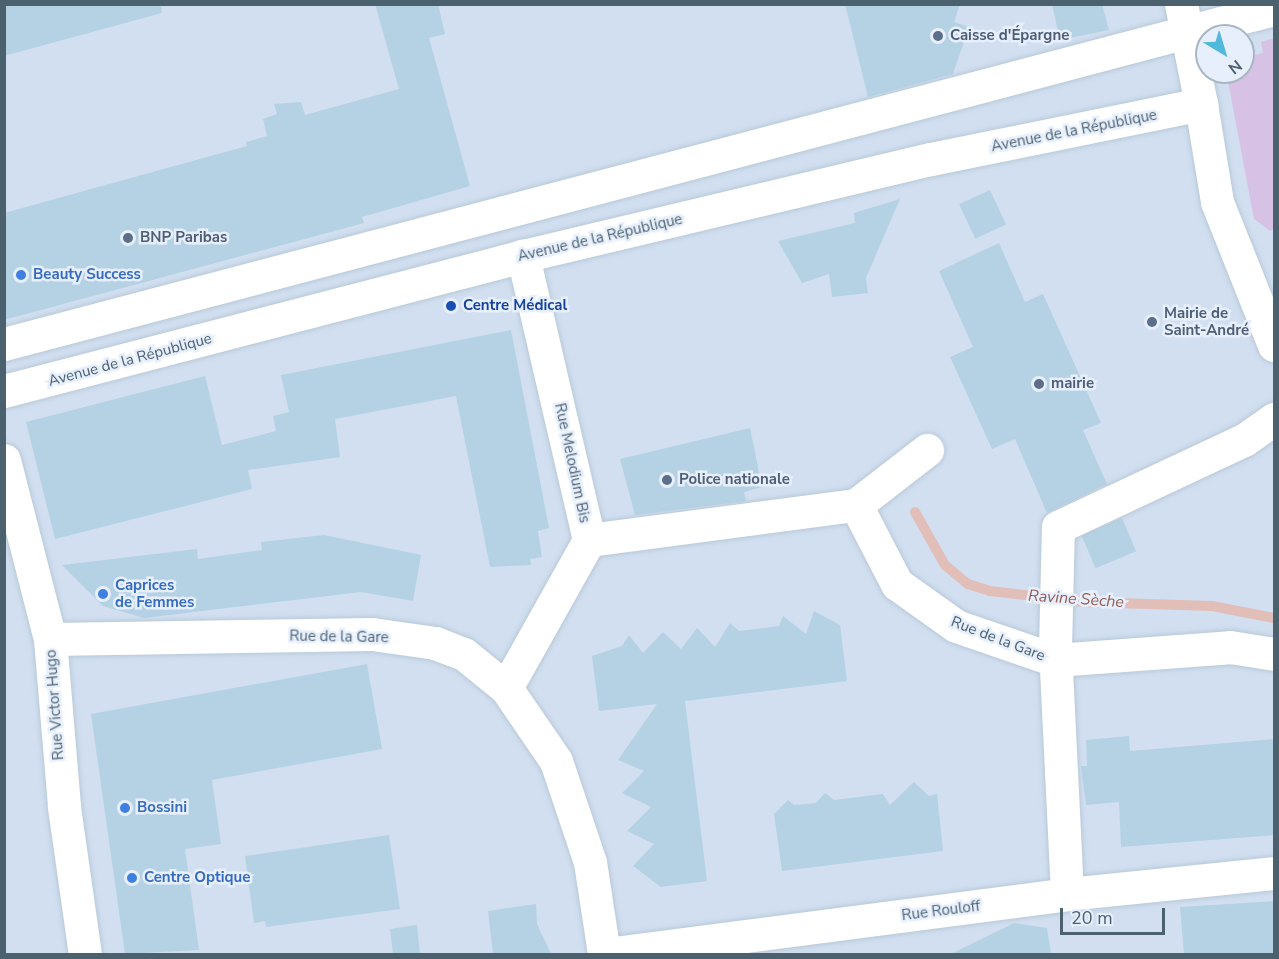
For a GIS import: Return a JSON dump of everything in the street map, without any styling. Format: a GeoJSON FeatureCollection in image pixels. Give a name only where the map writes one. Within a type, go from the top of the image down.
{"type":"FeatureCollection","features":[{"type":"Feature","properties":{"kind":"street"},"geometry":{"type":"LineString","coordinates":[[4,344],[1185,20],[1275,9]]}},
{"type":"Feature","properties":{"kind":"street"},"geometry":{"type":"LineString","coordinates":[[1185,20],[1217,201],[1275,345]]}},
{"type":"Feature","properties":{"kind":"street","name":"Avenue de la République"},"geometry":{"type":"LineString","coordinates":[[4,391],[523,256],[931,159],[1201,104]]}},
{"type":"Feature","properties":{"kind":"street","name":"Rue Melodium Bis"},"geometry":{"type":"LineString","coordinates":[[506,688],[589,540],[523,256]]}},
{"type":"Feature","properties":{"kind":"street"},"geometry":{"type":"LineString","coordinates":[[1055,654],[1059,527],[1244,440],[1275,419]]}},
{"type":"Feature","properties":{"kind":"street"},"geometry":{"type":"LineString","coordinates":[[589,540],[856,505],[927,450]]}},
{"type":"Feature","properties":{"kind":"street","name":"Rue Victor Hugo"},"geometry":{"type":"LineString","coordinates":[[4,460],[50,639],[51,691],[85,954]]}},
{"type":"Feature","properties":{"kind":"street","name":"Rue de la Gare"},"geometry":{"type":"LineString","coordinates":[[856,505],[897,584],[956,626],[1055,654],[1230,647],[1275,654]]}},
{"type":"Feature","properties":{"kind":"street","name":"Rue de la Gare"},"geometry":{"type":"LineString","coordinates":[[50,639],[372,634],[435,643],[464,654],[506,688],[556,761],[590,862],[606,954]]}},
{"type":"Feature","properties":{"kind":"street"},"geometry":{"type":"LineString","coordinates":[[51,691],[76,654],[96,639]]}},
{"type":"Feature","properties":{"kind":"street","name":"Rue de la Gare"},"geometry":{"type":"LineString","coordinates":[[1055,654],[1067,894]]}},
{"type":"Feature","properties":{"kind":"street","name":"Rue Rouloff"},"geometry":{"type":"LineString","coordinates":[[606,954],[1067,894],[1275,873]]}},
{"type":"Feature","properties":{"kind":"shaded area"},"geometry":{"type":"Polygon","coordinates":[[[5,5],[1274,5],[1274,954],[5,954],[5,5]]]}},
{"type":"Feature","properties":{"kind":"shaded area"},"geometry":{"type":"Polygon","coordinates":[[[1274,38],[1274,229],[1270,231],[1254,219],[1229,84],[1255,84],[1255,55],[1263,53],[1261,42],[1274,38]]]}},
{"type":"Feature","properties":{"kind":"building"},"geometry":{"type":"Polygon","coordinates":[[[4,4],[161,4],[162,13],[4,56],[4,4]]]}},
{"type":"Feature","properties":{"kind":"building"},"geometry":{"type":"Polygon","coordinates":[[[375,4],[438,4],[445,34],[429,38],[470,186],[362,217],[364,223],[4,320],[4,213],[247,146],[246,142],[267,136],[263,119],[277,114],[274,104],[301,102],[305,115],[399,89],[375,4]]]}},
{"type":"Feature","properties":{"kind":"building"},"geometry":{"type":"Polygon","coordinates":[[[845,4],[960,4],[954,22],[969,27],[953,74],[868,97],[845,4]]]}},
{"type":"Feature","properties":{"kind":"building"},"geometry":{"type":"Polygon","coordinates":[[[1052,4],[1102,4],[1109,30],[1060,40],[1052,4]]]}},
{"type":"Feature","properties":{"kind":"building"},"geometry":{"type":"Polygon","coordinates":[[[990,190],[1006,224],[975,239],[959,204],[990,190]]]}},
{"type":"Feature","properties":{"kind":"building"},"geometry":{"type":"Polygon","coordinates":[[[900,199],[866,278],[868,293],[832,297],[829,274],[802,283],[778,241],[855,223],[854,213],[900,199]]]}},
{"type":"Feature","properties":{"kind":"building"},"geometry":{"type":"Polygon","coordinates":[[[999,243],[1025,302],[1043,294],[1101,423],[1083,430],[1107,484],[1047,513],[1015,439],[992,449],[950,357],[973,347],[939,271],[999,243]]]}},
{"type":"Feature","properties":{"kind":"building"},"geometry":{"type":"Polygon","coordinates":[[[511,330],[549,528],[538,531],[542,557],[530,559],[531,565],[490,567],[456,396],[335,419],[340,457],[248,470],[252,489],[55,539],[26,422],[205,376],[222,445],[276,431],[273,416],[289,412],[281,375],[511,330]]]}},
{"type":"Feature","properties":{"kind":"building"},"geometry":{"type":"Polygon","coordinates":[[[750,428],[762,487],[744,492],[746,501],[635,515],[620,459],[750,428]]]}},
{"type":"Feature","properties":{"kind":"building"},"geometry":{"type":"Polygon","coordinates":[[[1122,518],[1136,551],[1096,568],[1081,535],[1122,518]]]}},
{"type":"Feature","properties":{"kind":"building"},"geometry":{"type":"Polygon","coordinates":[[[324,535],[421,555],[413,601],[361,592],[144,618],[103,606],[62,565],[197,549],[198,559],[262,550],[261,542],[324,535]]]}},
{"type":"Feature","properties":{"kind":"building"},"geometry":{"type":"Polygon","coordinates":[[[814,611],[840,625],[847,681],[685,701],[707,881],[661,887],[633,866],[654,844],[627,831],[651,807],[622,793],[644,771],[618,760],[657,704],[599,711],[592,656],[622,646],[629,635],[643,653],[663,632],[681,649],[697,628],[715,647],[730,623],[739,631],[779,626],[783,616],[806,634],[814,611]]]}},
{"type":"Feature","properties":{"kind":"building"},"geometry":{"type":"Polygon","coordinates":[[[367,664],[382,749],[212,780],[221,844],[185,849],[199,950],[125,954],[91,714],[367,664]]]}},
{"type":"Feature","properties":{"kind":"building"},"geometry":{"type":"Polygon","coordinates":[[[1129,736],[1130,751],[1275,739],[1275,835],[1121,847],[1119,802],[1086,805],[1081,766],[1087,766],[1086,740],[1129,736]]]}},
{"type":"Feature","properties":{"kind":"building"},"geometry":{"type":"Polygon","coordinates":[[[914,782],[929,796],[937,794],[943,851],[782,871],[774,814],[788,800],[794,805],[816,803],[825,793],[834,800],[883,794],[890,805],[914,782]]]}},
{"type":"Feature","properties":{"kind":"building"},"geometry":{"type":"Polygon","coordinates":[[[389,835],[400,909],[266,927],[265,921],[254,923],[245,856],[389,835]]]}},
{"type":"Feature","properties":{"kind":"building"},"geometry":{"type":"Polygon","coordinates":[[[1275,901],[1275,954],[1184,954],[1180,907],[1275,901]]]}},
{"type":"Feature","properties":{"kind":"building"},"geometry":{"type":"Polygon","coordinates":[[[536,904],[537,924],[551,954],[493,954],[488,911],[536,904]]]}},
{"type":"Feature","properties":{"kind":"building"},"geometry":{"type":"Polygon","coordinates":[[[1014,923],[1047,928],[1051,954],[951,954],[1014,923]]]}},
{"type":"Feature","properties":{"kind":"building"},"geometry":{"type":"Polygon","coordinates":[[[417,925],[420,954],[393,954],[390,929],[417,925]]]}},
{"type":"Feature","properties":{"kind":"waterway","name":"Ravine Sèche"},"geometry":{"type":"LineString","coordinates":[[915,512],[945,565],[968,584],[990,591],[1083,602],[1212,606],[1274,618]]}},
{"type":"Feature","properties":{"kind":"place","name":"Caisse d'Épargne"},"geometry":{"type":"Point","coordinates":[938,36]}},
{"type":"Feature","properties":{"kind":"place","name":"BNP Paribas"},"geometry":{"type":"Point","coordinates":[128,238]}},
{"type":"Feature","properties":{"kind":"place","name":"Beauty Success"},"geometry":{"type":"Point","coordinates":[21,275]}},
{"type":"Feature","properties":{"kind":"place","name":"Centre Médical"},"geometry":{"type":"Point","coordinates":[451,306]}},
{"type":"Feature","properties":{"kind":"place","name":"Mairie de Saint-André"},"geometry":{"type":"Point","coordinates":[1152,322]}},
{"type":"Feature","properties":{"kind":"place","name":"mairie"},"geometry":{"type":"Point","coordinates":[1039,384]}},
{"type":"Feature","properties":{"kind":"place","name":"Police nationale"},"geometry":{"type":"Point","coordinates":[667,480]}},
{"type":"Feature","properties":{"kind":"place","name":"Caprices de Femmes"},"geometry":{"type":"Point","coordinates":[103,594]}},
{"type":"Feature","properties":{"kind":"place","name":"Bossini"},"geometry":{"type":"Point","coordinates":[125,808]}},
{"type":"Feature","properties":{"kind":"place","name":"Centre Optique"},"geometry":{"type":"Point","coordinates":[132,878]}}]}
